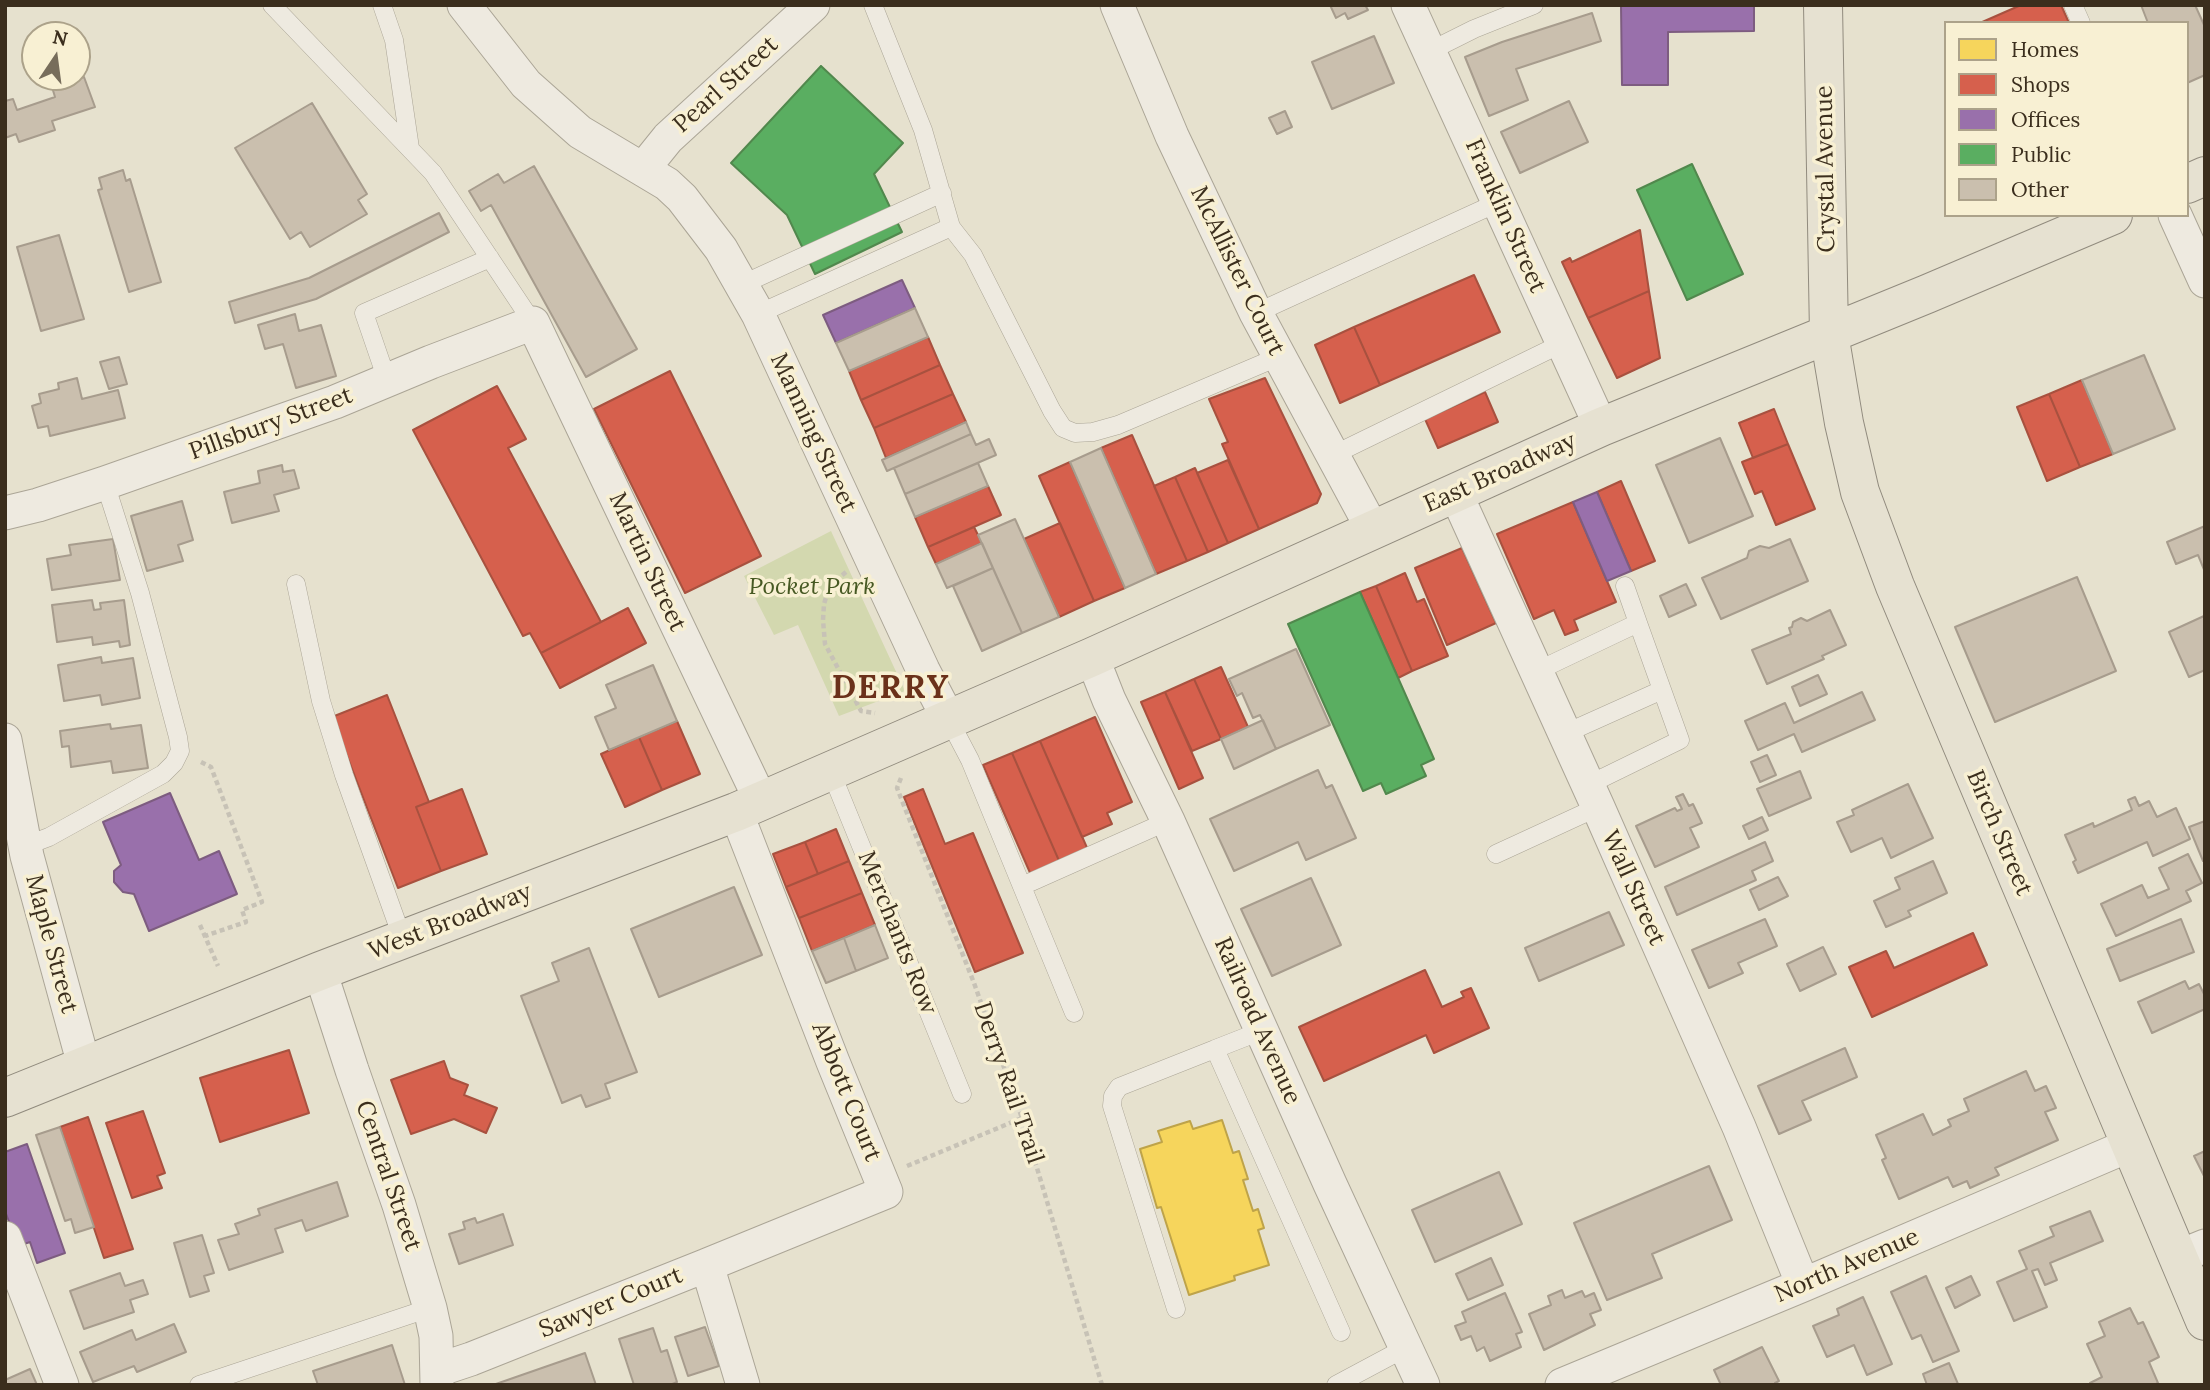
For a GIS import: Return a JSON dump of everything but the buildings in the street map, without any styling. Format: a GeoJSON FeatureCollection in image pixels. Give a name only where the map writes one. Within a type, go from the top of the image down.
{"type":"FeatureCollection","features":[{"type":"Feature","properties":{"kind":"main road","name":"Crystal Avenue"},"geometry":{"type":"LineString","coordinates":[[1823,5],[1829,334]]}},
{"type":"Feature","properties":{"kind":"main road"},"geometry":{"type":"LineString","coordinates":[[2189,183],[2205,176]]}},
{"type":"Feature","properties":{"kind":"main road","name":"East Broadway"},"geometry":{"type":"LineString","coordinates":[[893,744],[1601,427],[2108,217]]}},
{"type":"Feature","properties":{"kind":"main road","name":"Birch Street"},"geometry":{"type":"LineString","coordinates":[[1829,334],[1860,492],[1895,586],[2130,1145],[2191,1252],[2205,1321]]}},
{"type":"Feature","properties":{"kind":"main road","name":"West Broadway"},"geometry":{"type":"LineString","coordinates":[[5,1098],[320,971],[749,807],[893,744]]}},
{"type":"Feature","properties":{"kind":"street","name":"Manning Street"},"geometry":{"type":"LineString","coordinates":[[464,5],[526,84],[580,132],[667,184],[682,198],[721,249],[758,314],[923,670],[949,720]]}},
{"type":"Feature","properties":{"kind":"street","name":"Pearl Street"},"geometry":{"type":"LineString","coordinates":[[643,169],[668,138],[813,5]]}},
{"type":"Feature","properties":{"kind":"street","name":"McAllister Court"},"geometry":{"type":"LineString","coordinates":[[1117,5],[1172,136],[1256,313],[1373,530]]}},
{"type":"Feature","properties":{"kind":"street","name":"Franklin Street"},"geometry":{"type":"LineString","coordinates":[[1408,5],[1601,427]]}},
{"type":"Feature","properties":{"kind":"street"},"geometry":{"type":"LineString","coordinates":[[2176,217],[2205,281]]}},
{"type":"Feature","properties":{"kind":"street","name":"Pillsbury Street"},"geometry":{"type":"LineString","coordinates":[[5,513],[105,483],[335,402],[533,323]]}},
{"type":"Feature","properties":{"kind":"street","name":"Martin Street"},"geometry":{"type":"LineString","coordinates":[[533,323],[749,807]]}},
{"type":"Feature","properties":{"kind":"street","name":"Wall Street"},"geometry":{"type":"LineString","coordinates":[[1456,494],[1739,1127],[1803,1285]]}},
{"type":"Feature","properties":{"kind":"street","name":"Railroad Avenue"},"geometry":{"type":"LineString","coordinates":[[1092,657],[1109,700],[1168,821],[1423,1385]]}},
{"type":"Feature","properties":{"kind":"street","name":"Maple Street"},"geometry":{"type":"LineString","coordinates":[[5,740],[25,846],[84,1065]]}},
{"type":"Feature","properties":{"kind":"street","name":"Abbott Court"},"geometry":{"type":"LineString","coordinates":[[707,1265],[886,1192],[833,1062],[749,807]]}},
{"type":"Feature","properties":{"kind":"street","name":"Central Street"},"geometry":{"type":"LineString","coordinates":[[320,971],[399,1205],[430,1308],[436,1336],[438,1377]]}},
{"type":"Feature","properties":{"kind":"street","name":"North Avenue"},"geometry":{"type":"LineString","coordinates":[[1562,1385],[2130,1145]]}},
{"type":"Feature","properties":{"kind":"street"},"geometry":{"type":"LineString","coordinates":[[5,1238],[62,1385]]}},
{"type":"Feature","properties":{"kind":"street","name":"Sawyer Court"},"geometry":{"type":"LineString","coordinates":[[438,1377],[471,1359],[707,1265],[743,1385]]}},
{"type":"Feature","properties":{"kind":"lane"},"geometry":{"type":"LineString","coordinates":[[272,5],[433,173],[533,323]]}},
{"type":"Feature","properties":{"kind":"lane"},"geometry":{"type":"LineString","coordinates":[[382,5],[394,40],[410,148]]}},
{"type":"Feature","properties":{"kind":"lane"},"geometry":{"type":"LineString","coordinates":[[873,5],[923,130],[951,227],[974,255],[1063,428],[1075,433],[1118,425],[1278,357]]}},
{"type":"Feature","properties":{"kind":"lane"},"geometry":{"type":"LineString","coordinates":[[1430,51],[1474,29],[1534,5]]}},
{"type":"Feature","properties":{"kind":"lane"},"geometry":{"type":"LineString","coordinates":[[2073,5],[2080,21]]}},
{"type":"Feature","properties":{"kind":"lane"},"geometry":{"type":"LineString","coordinates":[[741,285],[942,193]]}},
{"type":"Feature","properties":{"kind":"lane"},"geometry":{"type":"LineString","coordinates":[[1256,313],[1499,202]]}},
{"type":"Feature","properties":{"kind":"lane"},"geometry":{"type":"LineString","coordinates":[[758,314],[951,227]]}},
{"type":"Feature","properties":{"kind":"lane"},"geometry":{"type":"LineString","coordinates":[[387,380],[365,313],[490,258]]}},
{"type":"Feature","properties":{"kind":"lane"},"geometry":{"type":"LineString","coordinates":[[1333,455],[1563,343]]}},
{"type":"Feature","properties":{"kind":"lane"},"geometry":{"type":"LineString","coordinates":[[25,846],[49,837],[163,775],[174,764],[180,751],[140,593],[105,483]]}},
{"type":"Feature","properties":{"kind":"lane"},"geometry":{"type":"LineString","coordinates":[[296,584],[321,701],[344,775],[403,940]]}},
{"type":"Feature","properties":{"kind":"lane"},"geometry":{"type":"LineString","coordinates":[[1496,854],[1680,740],[1625,586]]}},
{"type":"Feature","properties":{"kind":"lane"},"geometry":{"type":"LineString","coordinates":[[1535,672],[1638,623]]}},
{"type":"Feature","properties":{"kind":"lane"},"geometry":{"type":"LineString","coordinates":[[1564,734],[1661,690]]}},
{"type":"Feature","properties":{"kind":"lane"},"geometry":{"type":"LineString","coordinates":[[949,720],[970,760],[1074,1013]]}},
{"type":"Feature","properties":{"kind":"lane","name":"Merchants Row"},"geometry":{"type":"LineString","coordinates":[[831,772],[962,1094]]}},
{"type":"Feature","properties":{"kind":"lane"},"geometry":{"type":"LineString","coordinates":[[1022,886],[1168,821]]}},
{"type":"Feature","properties":{"kind":"lane"},"geometry":{"type":"LineString","coordinates":[[1175,1308],[1112,1106],[1113,1096],[1119,1087],[1261,1031]]}},
{"type":"Feature","properties":{"kind":"lane"},"geometry":{"type":"LineString","coordinates":[[1215,1049],[1341,1332]]}},
{"type":"Feature","properties":{"kind":"lane"},"geometry":{"type":"LineString","coordinates":[[199,1385],[430,1308]]}},
{"type":"Feature","properties":{"kind":"lane"},"geometry":{"type":"LineString","coordinates":[[1336,1385],[1407,1347]]}},
{"type":"Feature","properties":{"kind":"path"},"geometry":{"type":"LineString","coordinates":[[849,570],[834,582],[828,591],[823,620],[825,644],[861,711]]}},
{"type":"Feature","properties":{"kind":"path"},"geometry":{"type":"LineString","coordinates":[[205,936],[246,922],[242,910],[262,902],[211,767]]}},
{"type":"Feature","properties":{"kind":"path","name":"Derry Rail Trail"},"geometry":{"type":"LineString","coordinates":[[897,788],[974,984],[1022,1118],[1102,1385]]}},
{"type":"Feature","properties":{"kind":"path"},"geometry":{"type":"LineString","coordinates":[[200,925],[218,966]]}},
{"type":"Feature","properties":{"kind":"path"},"geometry":{"type":"LineString","coordinates":[[936,1155],[1022,1118]]}},
{"type":"Feature","properties":{"kind":"green space","name":"Pocket Park"},"geometry":{"type":"Polygon","coordinates":[[[831,531],[905,691],[839,716],[798,625],[774,635],[744,576],[831,531]]]}},
{"type":"Feature","properties":{"kind":"district","name":"DERRY"},"geometry":{"type":"Point","coordinates":[891,689]}}]}
